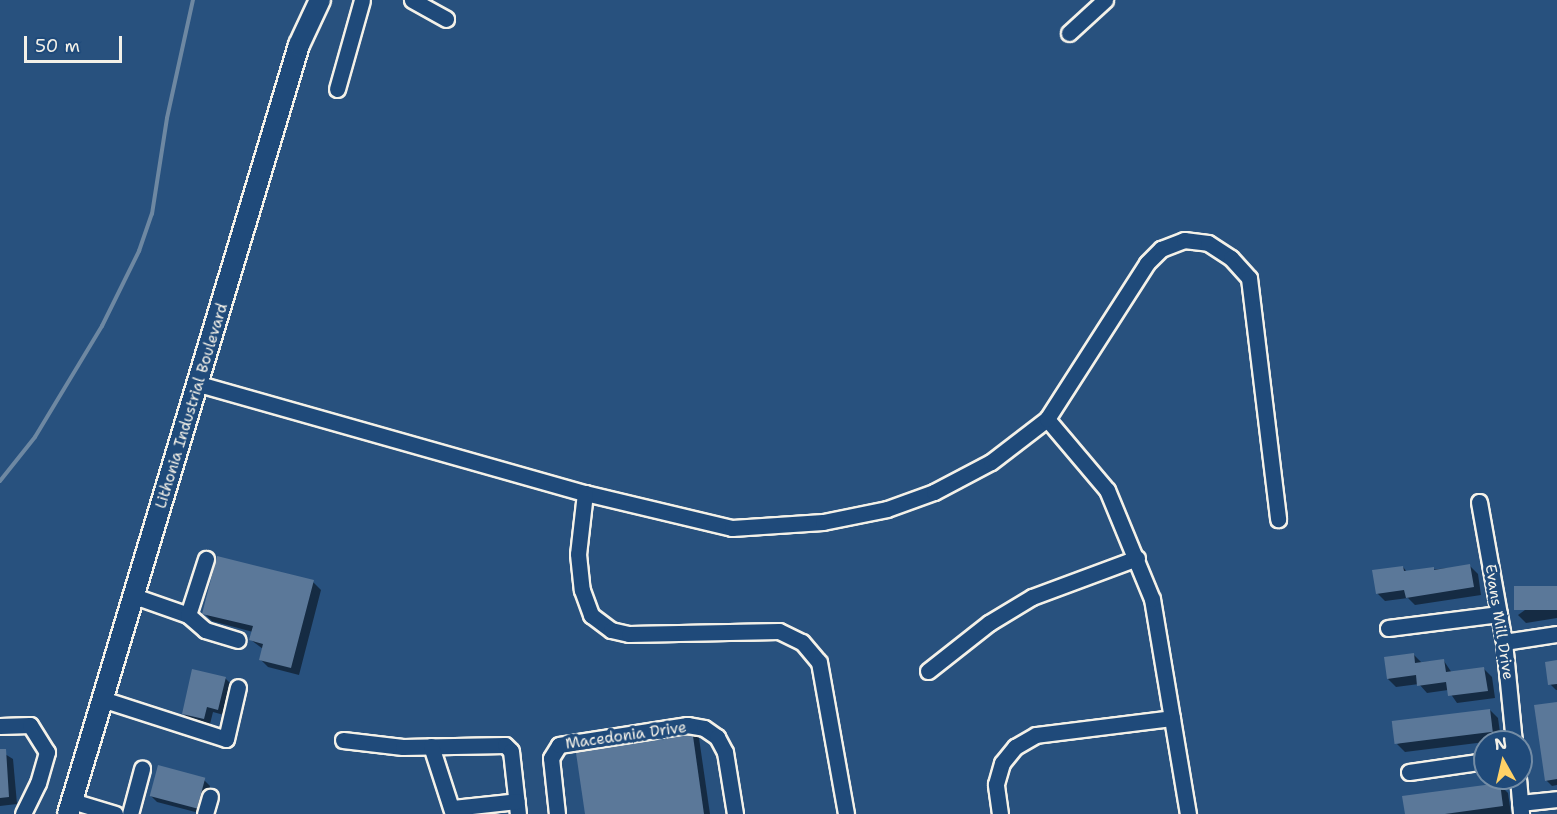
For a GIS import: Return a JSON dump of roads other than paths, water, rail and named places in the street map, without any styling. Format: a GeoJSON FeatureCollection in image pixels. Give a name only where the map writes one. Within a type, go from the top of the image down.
{"type":"FeatureCollection","features":[{"type":"Feature","properties":{"kind":"main road","name":"Lithonia Industrial Boulevard"},"geometry":{"type":"LineString","coordinates":[[70,808],[299,45],[320,0]]}},
{"type":"Feature","properties":{"kind":"street"},"geometry":{"type":"LineString","coordinates":[[337,89],[362,0]]}},
{"type":"Feature","properties":{"kind":"street"},"geometry":{"type":"LineString","coordinates":[[412,0],[446,19]]}},
{"type":"Feature","properties":{"kind":"street"},"geometry":{"type":"LineString","coordinates":[[1069,33],[1105,0]]}},
{"type":"Feature","properties":{"kind":"street"},"geometry":{"type":"LineString","coordinates":[[199,384],[585,493],[732,528],[823,522],[887,509],[934,492],[992,462],[1047,419],[1147,263],[1161,249],[1184,240],[1208,243],[1231,258],[1249,278],[1278,519]]}},
{"type":"Feature","properties":{"kind":"street"},"geometry":{"type":"LineString","coordinates":[[1047,419],[1107,490],[1152,599],[1188,814]]}},
{"type":"Feature","properties":{"kind":"street"},"geometry":{"type":"LineString","coordinates":[[585,493],[578,554],[582,590],[591,615],[611,630],[629,634],[779,631],[802,642],[819,662],[846,814]]}},
{"type":"Feature","properties":{"kind":"street","name":"Evans Mill Drive"},"geometry":{"type":"LineString","coordinates":[[1479,502],[1504,642],[1513,730]]}},
{"type":"Feature","properties":{"kind":"street"},"geometry":{"type":"LineString","coordinates":[[928,671],[989,623],[1032,597],[1137,558]]}},
{"type":"Feature","properties":{"kind":"street"},"geometry":{"type":"LineString","coordinates":[[188,615],[206,559]]}},
{"type":"Feature","properties":{"kind":"street"},"geometry":{"type":"LineString","coordinates":[[134,596],[188,615],[205,630],[238,640]]}},
{"type":"Feature","properties":{"kind":"street"},"geometry":{"type":"LineString","coordinates":[[1388,628],[1499,614]]}},
{"type":"Feature","properties":{"kind":"street"},"geometry":{"type":"LineString","coordinates":[[1504,642],[1557,634]]}},
{"type":"Feature","properties":{"kind":"street"},"geometry":{"type":"LineString","coordinates":[[102,699],[226,739],[238,687]]}},
{"type":"Feature","properties":{"kind":"street"},"geometry":{"type":"LineString","coordinates":[[1000,814],[996,784],[1002,763],[1015,747],[1036,735],[1172,718]]}},
{"type":"Feature","properties":{"kind":"street"},"geometry":{"type":"LineString","coordinates":[[0,726],[30,725],[47,752],[38,783],[23,814]]}},
{"type":"Feature","properties":{"kind":"street","name":"Macedonia Drive"},"geometry":{"type":"LineString","coordinates":[[557,814],[551,758],[559,745],[687,725],[704,728],[717,737],[724,752],[735,814]]}},
{"type":"Feature","properties":{"kind":"street"},"geometry":{"type":"LineString","coordinates":[[343,740],[403,747],[431,746],[505,745],[511,751],[518,808],[453,811],[431,746]]}},
{"type":"Feature","properties":{"kind":"street"},"geometry":{"type":"LineString","coordinates":[[1409,772],[1473,763]]}},
{"type":"Feature","properties":{"kind":"street"},"geometry":{"type":"LineString","coordinates":[[130,814],[142,769]]}},
{"type":"Feature","properties":{"kind":"street"},"geometry":{"type":"LineString","coordinates":[[1519,790],[1521,808],[1557,799]]}},
{"type":"Feature","properties":{"kind":"street"},"geometry":{"type":"LineString","coordinates":[[205,814],[210,797]]}},
{"type":"Feature","properties":{"kind":"street"},"geometry":{"type":"LineString","coordinates":[[70,808],[115,814]]}},
{"type":"Feature","properties":{"kind":"waterway"},"geometry":{"type":"LineString","coordinates":[[0,481],[35,437],[102,326],[139,251],[152,214],[167,118],[193,0]]}}]}
